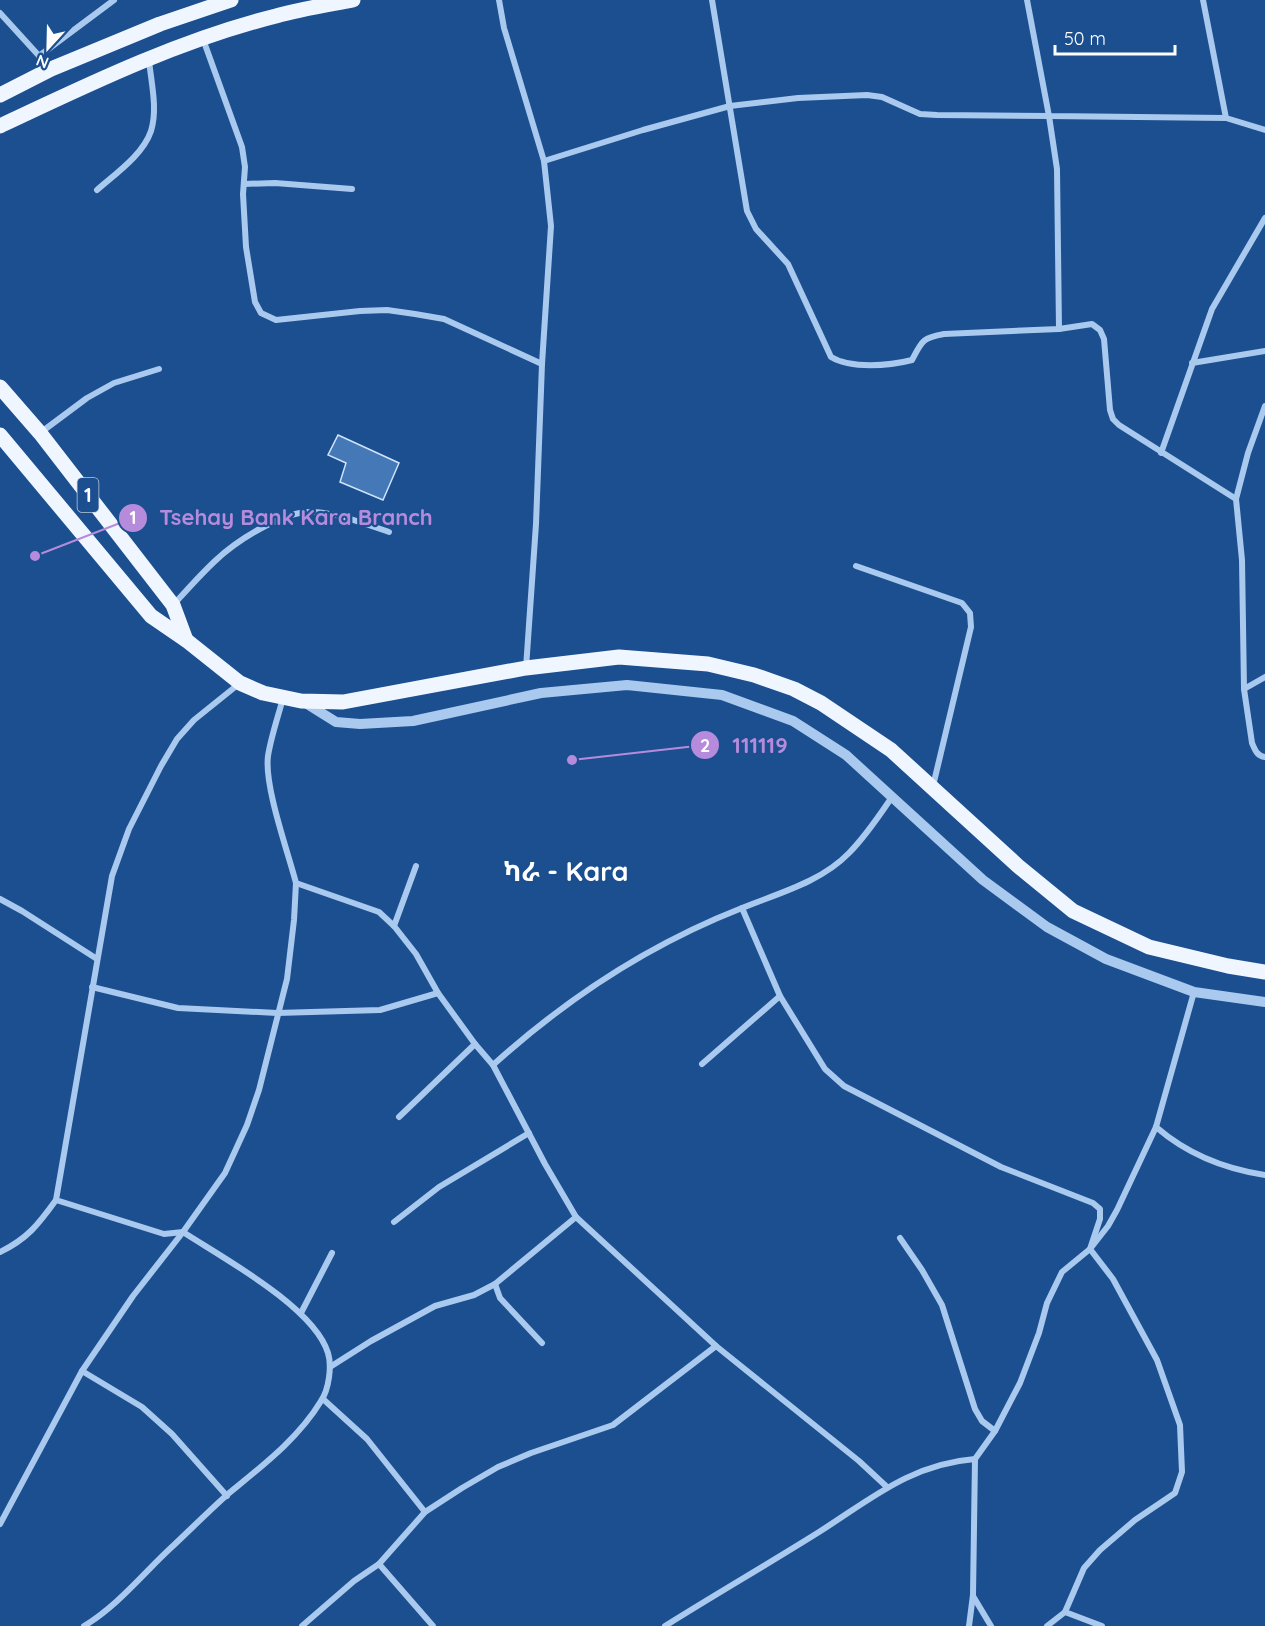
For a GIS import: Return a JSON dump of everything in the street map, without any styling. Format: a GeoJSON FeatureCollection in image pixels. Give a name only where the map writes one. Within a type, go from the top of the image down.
{"type":"FeatureCollection","features":[{"type":"Feature","properties":{"kind":"main road"},"geometry":{"type":"LineString","coordinates":[[2,90],[160,24],[231,0]]}},
{"type":"Feature","properties":{"kind":"main road"},"geometry":{"type":"LineString","coordinates":[[0,126],[148,58],[203,38],[276,16],[353,0]]}},
{"type":"Feature","properties":{"kind":"main road","name":"1"},"geometry":{"type":"LineString","coordinates":[[0,387],[39,433],[173,605]]}},
{"type":"Feature","properties":{"kind":"main road","name":"1"},"geometry":{"type":"LineString","coordinates":[[0,435],[151,616],[186,640]]}},
{"type":"Feature","properties":{"kind":"main road"},"geometry":{"type":"LineString","coordinates":[[173,605],[186,640],[240,683],[263,693],[301,701],[343,702],[526,668],[619,657],[708,664],[754,675],[794,689],[821,703],[891,750],[932,790],[1018,866],[1074,911],[1149,947],[1228,966],[1265,972]]}},
{"type":"Feature","properties":{"kind":"street"},"geometry":{"type":"LineString","coordinates":[[39,56],[114,0]]}},
{"type":"Feature","properties":{"kind":"street"},"geometry":{"type":"LineString","coordinates":[[499,0],[504,28],[544,161],[551,226],[542,364],[536,524],[526,668]]}},
{"type":"Feature","properties":{"kind":"street"},"geometry":{"type":"LineString","coordinates":[[712,0],[747,211],[756,229],[788,264],[831,357],[841,363],[893,365],[912,360],[920,345],[927,338],[944,334],[1059,329],[1092,324],[1100,330],[1104,339],[1110,410],[1113,419],[1161,453],[1236,499]]}},
{"type":"Feature","properties":{"kind":"street"},"geometry":{"type":"LineString","coordinates":[[1027,0],[1057,169],[1059,329]]}},
{"type":"Feature","properties":{"kind":"street"},"geometry":{"type":"LineString","coordinates":[[1203,0],[1226,118]]}},
{"type":"Feature","properties":{"kind":"street"},"geometry":{"type":"LineString","coordinates":[[0,13],[51,69]]}},
{"type":"Feature","properties":{"kind":"street"},"geometry":{"type":"LineString","coordinates":[[203,38],[242,147],[245,167],[243,209],[246,247],[255,302],[261,313],[276,320],[387,310],[444,319],[542,364]]}},
{"type":"Feature","properties":{"kind":"street"},"geometry":{"type":"LineString","coordinates":[[97,190],[134,156],[151,131],[154,111],[148,58]]}},
{"type":"Feature","properties":{"kind":"street"},"geometry":{"type":"LineString","coordinates":[[544,161],[730,106],[798,98],[867,95],[882,97],[920,114],[1226,118],[1265,130]]}},
{"type":"Feature","properties":{"kind":"street"},"geometry":{"type":"LineString","coordinates":[[244,184],[275,183],[352,189]]}},
{"type":"Feature","properties":{"kind":"street"},"geometry":{"type":"LineString","coordinates":[[1161,453],[1212,309],[1265,218]]}},
{"type":"Feature","properties":{"kind":"street"},"geometry":{"type":"LineString","coordinates":[[1192,363],[1265,351]]}},
{"type":"Feature","properties":{"kind":"street"},"geometry":{"type":"LineString","coordinates":[[39,433],[87,398],[114,383],[159,369]]}},
{"type":"Feature","properties":{"kind":"street"},"geometry":{"type":"LineString","coordinates":[[1265,406],[1248,453],[1236,499],[1242,560],[1244,689],[1252,743],[1255,751],[1265,757]]}},
{"type":"Feature","properties":{"kind":"street"},"geometry":{"type":"LineString","coordinates":[[173,605],[217,559],[255,532],[289,515],[310,512],[332,514],[389,532]]}},
{"type":"Feature","properties":{"kind":"street"},"geometry":{"type":"LineString","coordinates":[[856,566],[962,603],[970,613],[971,627],[932,790]]}},
{"type":"Feature","properties":{"kind":"street"},"geometry":{"type":"LineString","coordinates":[[1244,689],[1265,677]]}},
{"type":"Feature","properties":{"kind":"street"},"geometry":{"type":"LineString","coordinates":[[0,1252],[19,1243],[37,1227],[56,1200],[112,876],[129,829],[177,739],[194,720],[240,683]]}},
{"type":"Feature","properties":{"kind":"street"},"geometry":{"type":"LineString","coordinates":[[301,701],[336,722],[360,724],[412,720],[542,693],[627,685],[722,695],[793,722],[846,755],[983,880],[1047,927],[1106,959],[1194,992],[1265,1002]]}},
{"type":"Feature","properties":{"kind":"street"},"geometry":{"type":"LineString","coordinates":[[0,1524],[82,1371],[133,1296],[225,1173],[247,1125],[262,1080],[287,979],[294,920],[296,882],[273,800],[268,771],[268,758],[283,698]]}},
{"type":"Feature","properties":{"kind":"street"},"geometry":{"type":"LineString","coordinates":[[493,1065],[526,1035],[616,972],[676,937],[706,922],[813,880],[830,869],[849,854],[871,828],[892,797]]}},
{"type":"Feature","properties":{"kind":"street"},"geometry":{"type":"LineString","coordinates":[[394,926],[416,866]]}},
{"type":"Feature","properties":{"kind":"street"},"geometry":{"type":"LineString","coordinates":[[296,882],[379,912],[394,926],[416,954],[438,993],[493,1065],[576,1217],[716,1346],[859,1461],[886,1487]]}},
{"type":"Feature","properties":{"kind":"street"},"geometry":{"type":"LineString","coordinates":[[0,899],[97,959]]}},
{"type":"Feature","properties":{"kind":"street"},"geometry":{"type":"LineString","coordinates":[[742,908],[780,996],[825,1069],[844,1086],[905,1119],[1001,1167],[1093,1203],[1100,1209],[1100,1219],[1090,1249]]}},
{"type":"Feature","properties":{"kind":"street"},"geometry":{"type":"LineString","coordinates":[[92,987],[178,1008],[277,1013],[380,1010],[438,993]]}},
{"type":"Feature","properties":{"kind":"street"},"geometry":{"type":"LineString","coordinates":[[969,1626],[973,1595],[975,1459],[995,1431],[1020,1383],[1039,1333],[1047,1302],[1062,1272],[1090,1249],[1117,1210],[1155,1127],[1194,992]]}},
{"type":"Feature","properties":{"kind":"street"},"geometry":{"type":"LineString","coordinates":[[702,1064],[780,996]]}},
{"type":"Feature","properties":{"kind":"street"},"geometry":{"type":"LineString","coordinates":[[399,1117],[475,1044]]}},
{"type":"Feature","properties":{"kind":"street"},"geometry":{"type":"LineString","coordinates":[[1155,1127],[1190,1152],[1242,1172],[1265,1175]]}},
{"type":"Feature","properties":{"kind":"street"},"geometry":{"type":"LineString","coordinates":[[394,1222],[439,1187],[529,1133]]}},
{"type":"Feature","properties":{"kind":"street"},"geometry":{"type":"LineString","coordinates":[[56,1200],[164,1234],[183,1232],[254,1278],[301,1313],[321,1338],[328,1353],[330,1367],[323,1399],[292,1438],[273,1458],[159,1558],[118,1600],[84,1626]]}},
{"type":"Feature","properties":{"kind":"street"},"geometry":{"type":"LineString","coordinates":[[330,1367],[371,1341],[435,1306],[474,1295],[495,1284],[576,1217]]}},
{"type":"Feature","properties":{"kind":"street"},"geometry":{"type":"LineString","coordinates":[[900,1238],[942,1305],[975,1409],[982,1421],[995,1431]]}},
{"type":"Feature","properties":{"kind":"street"},"geometry":{"type":"LineString","coordinates":[[1047,1626],[1065,1612],[1084,1568],[1100,1550],[1135,1520],[1175,1493],[1182,1472],[1180,1425],[1157,1360],[1113,1279],[1090,1249]]}},
{"type":"Feature","properties":{"kind":"street"},"geometry":{"type":"LineString","coordinates":[[301,1313],[332,1253]]}},
{"type":"Feature","properties":{"kind":"street"},"geometry":{"type":"LineString","coordinates":[[495,1284],[500,1298],[542,1343]]}},
{"type":"Feature","properties":{"kind":"street"},"geometry":{"type":"LineString","coordinates":[[302,1626],[354,1581],[379,1564],[425,1512],[498,1467],[531,1452],[613,1425],[716,1346]]}},
{"type":"Feature","properties":{"kind":"street"},"geometry":{"type":"LineString","coordinates":[[82,1371],[142,1407],[172,1434],[227,1496]]}},
{"type":"Feature","properties":{"kind":"street"},"geometry":{"type":"LineString","coordinates":[[323,1399],[367,1439],[425,1512]]}},
{"type":"Feature","properties":{"kind":"street"},"geometry":{"type":"LineString","coordinates":[[665,1626],[818,1532],[886,1487],[933,1466],[975,1459]]}},
{"type":"Feature","properties":{"kind":"street"},"geometry":{"type":"LineString","coordinates":[[379,1564],[433,1626]]}},
{"type":"Feature","properties":{"kind":"street"},"geometry":{"type":"LineString","coordinates":[[973,1595],[991,1626]]}},
{"type":"Feature","properties":{"kind":"street"},"geometry":{"type":"LineString","coordinates":[[1065,1612],[1102,1626]]}},
{"type":"Feature","properties":{"kind":"building"},"geometry":{"type":"Polygon","coordinates":[[[338,435],[399,463],[383,500],[340,482],[346,463],[328,455],[338,435]]]}},
{"type":"Feature","properties":{"kind":"place","name":"Tsehay Bank Kara Branch"},"geometry":{"type":"Point","coordinates":[35,556]}},
{"type":"Feature","properties":{"kind":"place","name":"111119"},"geometry":{"type":"Point","coordinates":[572,760]}},
{"type":"Feature","properties":{"kind":"district","name":"ካራ - Kara"},"geometry":{"type":"Point","coordinates":[566,872]}}]}
